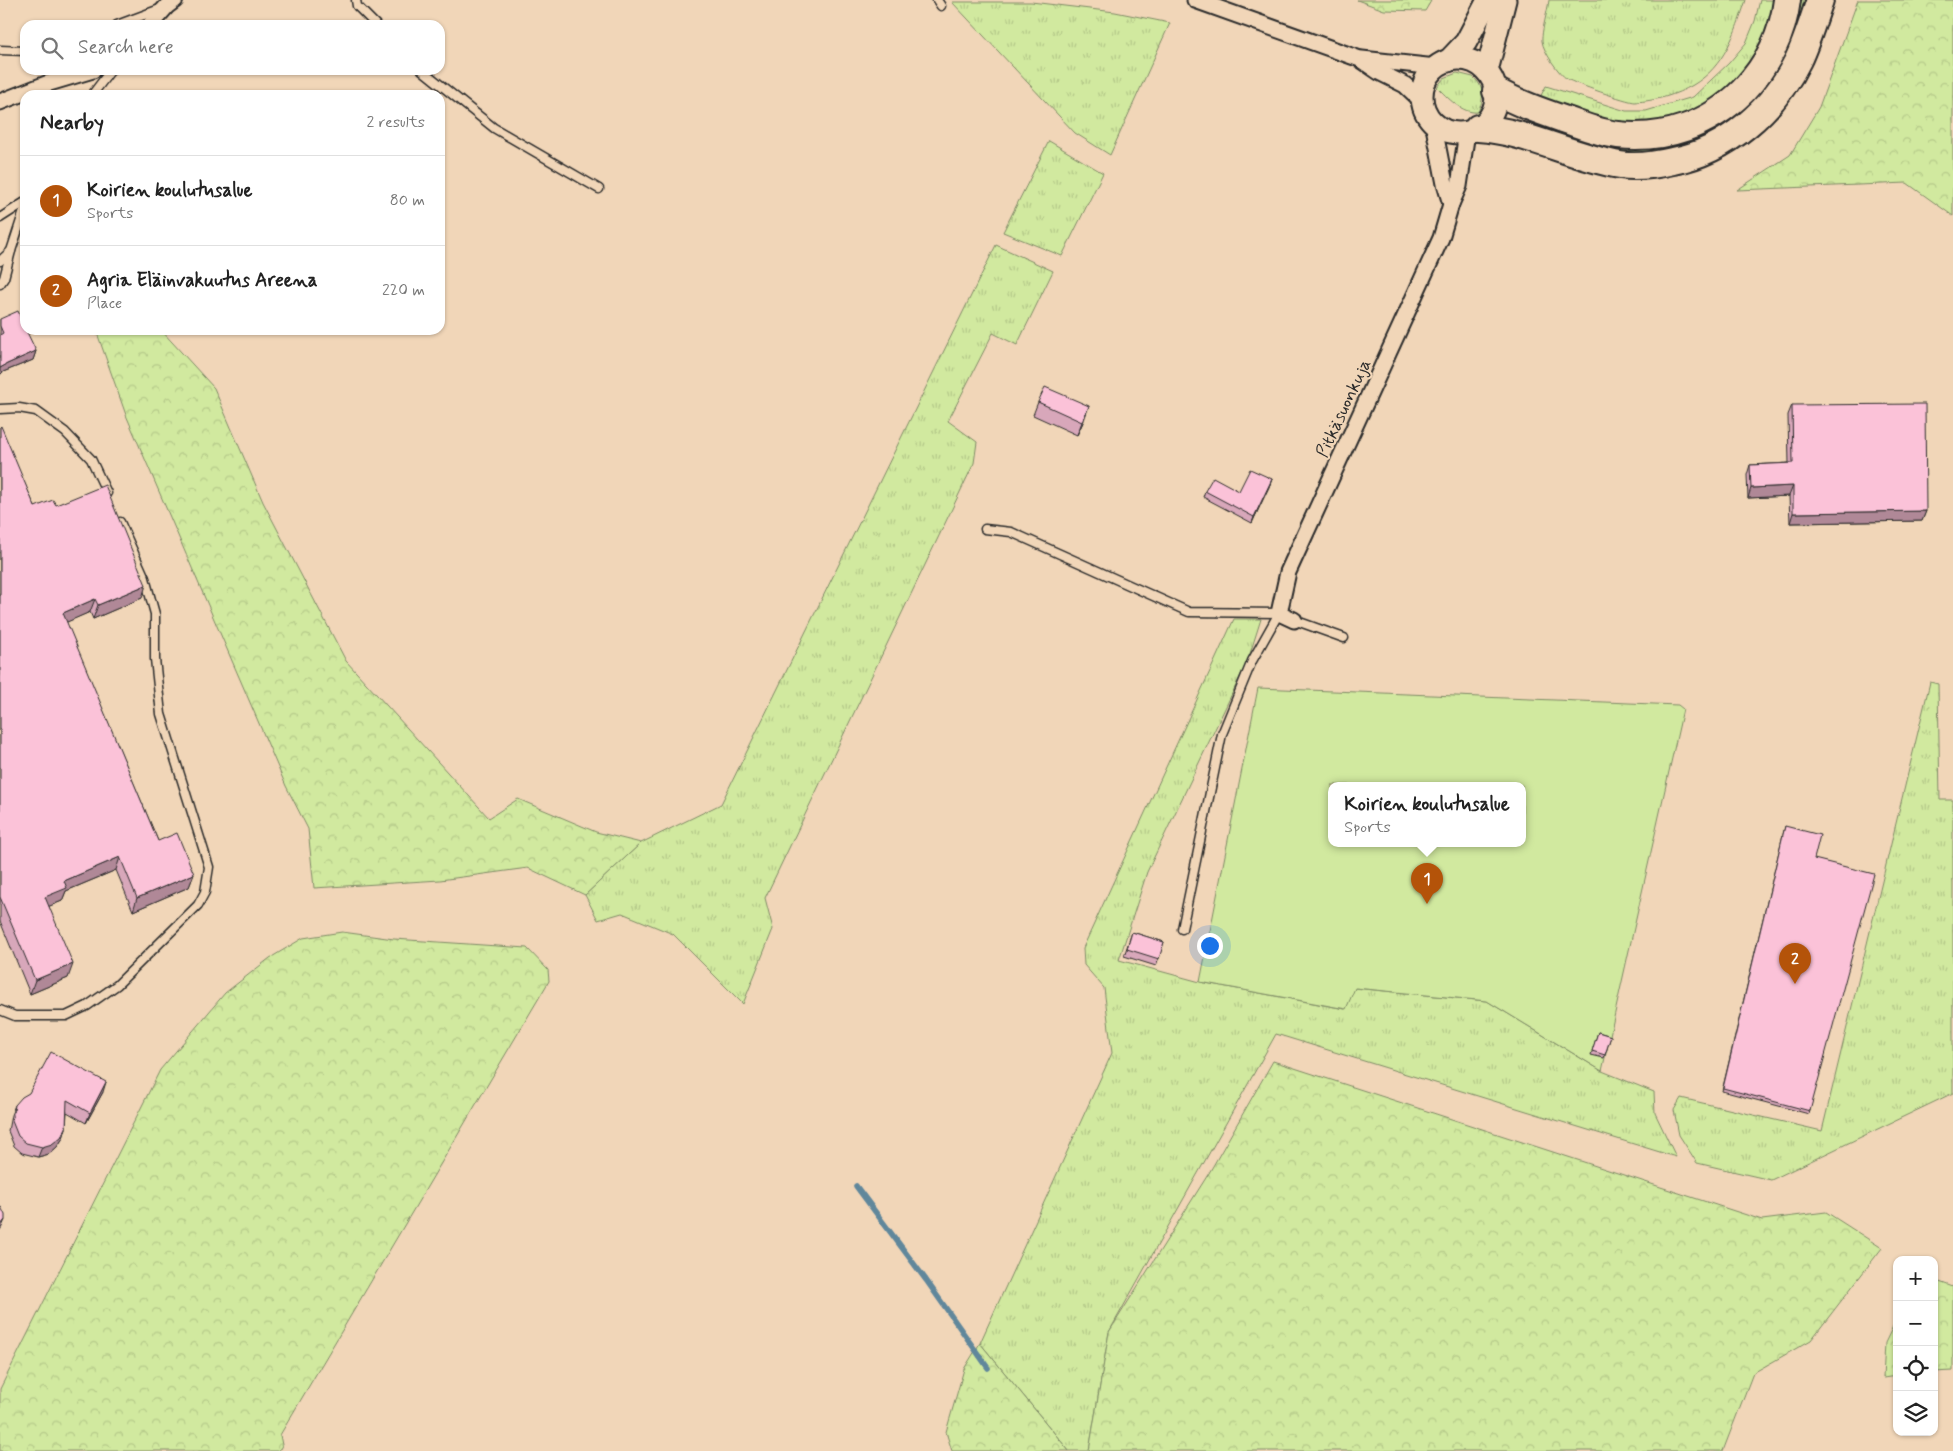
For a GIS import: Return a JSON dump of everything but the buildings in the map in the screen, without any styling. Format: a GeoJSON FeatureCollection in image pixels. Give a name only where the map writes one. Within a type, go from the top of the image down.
{"type":"FeatureCollection","features":[{"type":"Feature","properties":{"kind":"highway"},"geometry":{"type":"LineString","coordinates":[[1491,81],[1515,102],[1593,129],[1617,135],[1658,134],[1687,128],[1722,109],[1750,84],[1771,53],[1779,35],[1788,0]]}},
{"type":"Feature","properties":{"kind":"highway"},"geometry":{"type":"LineString","coordinates":[[1472,130],[1499,129],[1571,152],[1622,165],[1652,165],[1701,154],[1746,127],[1779,91],[1797,62],[1808,37],[1820,0]]}},
{"type":"Feature","properties":{"kind":"main road"},"geometry":{"type":"LineString","coordinates":[[1488,0],[1466,42],[1428,76],[1426,82],[1422,100],[1426,112],[1433,122],[1443,129],[1454,133],[1472,130],[1488,118],[1495,106],[1491,81],[1505,0]]}},
{"type":"Feature","properties":{"kind":"main road"},"geometry":{"type":"LineString","coordinates":[[1442,64],[1458,59],[1469,60],[1479,64],[1491,81]]}},
{"type":"Feature","properties":{"kind":"street"},"geometry":{"type":"LineString","coordinates":[[1195,0],[1360,59],[1379,72],[1405,85],[1422,100]]}},
{"type":"Feature","properties":{"kind":"street"},"geometry":{"type":"LineString","coordinates":[[155,20],[171,3]]}},
{"type":"Feature","properties":{"kind":"street"},"geometry":{"type":"LineString","coordinates":[[1360,59],[1442,64]]}},
{"type":"Feature","properties":{"kind":"street"},"geometry":{"type":"LineString","coordinates":[[31,90],[76,75]]}},
{"type":"Feature","properties":{"kind":"street"},"geometry":{"type":"LineString","coordinates":[[0,102],[20,94]]}},
{"type":"Feature","properties":{"kind":"street"},"geometry":{"type":"LineString","coordinates":[[1433,122],[1445,184],[1451,204]]}},
{"type":"Feature","properties":{"kind":"street","name":"Pitkäsuonkuja"},"geometry":{"type":"LineString","coordinates":[[1279,613],[1288,572],[1442,238],[1451,204],[1460,186],[1472,130]]}},
{"type":"Feature","properties":{"kind":"street"},"geometry":{"type":"LineString","coordinates":[[1279,613],[1294,620]]}},
{"type":"Feature","properties":{"kind":"lane"},"geometry":{"type":"LineString","coordinates":[[356,0],[357,6],[371,20]]}},
{"type":"Feature","properties":{"kind":"lane"},"geometry":{"type":"LineString","coordinates":[[129,20],[171,3]]}},
{"type":"Feature","properties":{"kind":"lane"},"geometry":{"type":"LineString","coordinates":[[0,50],[20,51]]}},
{"type":"Feature","properties":{"kind":"lane"},"geometry":{"type":"LineString","coordinates":[[96,90],[107,75]]}},
{"type":"Feature","properties":{"kind":"lane"},"geometry":{"type":"LineString","coordinates":[[428,75],[494,128],[599,189]]}},
{"type":"Feature","properties":{"kind":"lane"},"geometry":{"type":"LineString","coordinates":[[0,218],[20,205]]}},
{"type":"Feature","properties":{"kind":"lane"},"geometry":{"type":"LineString","coordinates":[[0,284],[4,278],[20,223]]}},
{"type":"Feature","properties":{"kind":"lane"},"geometry":{"type":"LineString","coordinates":[[0,261],[11,251]]}},
{"type":"Feature","properties":{"kind":"lane"},"geometry":{"type":"LineString","coordinates":[[0,409],[19,408],[36,411],[65,432],[92,459],[111,502]]}},
{"type":"Feature","properties":{"kind":"lane"},"geometry":{"type":"LineString","coordinates":[[0,1010],[15,1016],[66,1016],[88,1006],[117,985],[198,905],[205,892],[209,867],[161,714],[155,659],[155,614],[145,578],[114,510]]}},
{"type":"Feature","properties":{"kind":"lane"},"geometry":{"type":"LineString","coordinates":[[985,528],[1011,532],[1189,612],[1279,613],[1252,661],[1222,734],[1182,929]]}},
{"type":"Feature","properties":{"kind":"lane"},"geometry":{"type":"LineString","coordinates":[[1294,620],[1344,638]]}},
{"type":"Feature","properties":{"kind":"green space"},"geometry":{"type":"Polygon","coordinates":[[[1357,0],[1431,1],[1425,11],[1384,10],[1357,0]]]}},
{"type":"Feature","properties":{"kind":"green space"},"geometry":{"type":"Polygon","coordinates":[[[1549,0],[1746,0],[1738,25],[1727,48],[1721,58],[1704,77],[1686,89],[1672,95],[1635,102],[1579,84],[1567,79],[1560,72],[1548,56],[1542,41],[1549,0]]]}},
{"type":"Feature","properties":{"kind":"green space"},"geometry":{"type":"Polygon","coordinates":[[[1760,0],[1774,0],[1770,24],[1753,60],[1733,85],[1704,107],[1657,124],[1612,124],[1538,101],[1546,86],[1626,111],[1646,111],[1693,97],[1729,63],[1746,43],[1755,21],[1760,0]]]}},
{"type":"Feature","properties":{"kind":"green space"},"geometry":{"type":"Polygon","coordinates":[[[1796,0],[1810,0],[1770,93],[1720,138],[1641,159],[1548,135],[1552,125],[1712,127],[1796,0]]]}},
{"type":"Feature","properties":{"kind":"green space"},"geometry":{"type":"Polygon","coordinates":[[[1858,0],[1953,0],[1953,216],[1907,183],[1737,190],[1790,155],[1819,107],[1858,0]]]}},
{"type":"Feature","properties":{"kind":"green space"},"geometry":{"type":"Polygon","coordinates":[[[952,2],[1031,2],[1115,12],[1170,23],[1110,155],[1075,133],[952,2]]]}},
{"type":"Feature","properties":{"kind":"green space"},"geometry":{"type":"Polygon","coordinates":[[[1457,73],[1473,77],[1480,85],[1482,98],[1478,112],[1461,108],[1437,87],[1444,78],[1457,73]]]}},
{"type":"Feature","properties":{"kind":"green space"},"geometry":{"type":"Polygon","coordinates":[[[1049,141],[1103,173],[1062,256],[1003,232],[1049,141]]]}},
{"type":"Feature","properties":{"kind":"green space"},"geometry":{"type":"Polygon","coordinates":[[[996,245],[1053,271],[1017,345],[993,333],[948,421],[977,442],[974,463],[765,898],[773,929],[743,1004],[673,934],[622,913],[598,920],[585,895],[641,843],[721,804],[996,245]]]}},
{"type":"Feature","properties":{"kind":"green space"},"geometry":{"type":"Polygon","coordinates":[[[98,335],[166,335],[214,388],[263,502],[346,661],[489,818],[518,799],[596,832],[641,843],[585,895],[528,868],[440,880],[314,888],[308,829],[286,786],[126,415],[98,335]]]}},
{"type":"Feature","properties":{"kind":"green space"},"geometry":{"type":"Polygon","coordinates":[[[1234,619],[1261,619],[1248,660],[1147,872],[1119,960],[1200,982],[1345,1009],[1354,988],[1487,1001],[1602,1071],[1654,1092],[1655,1113],[1676,1157],[1276,1034],[1109,1332],[1089,1451],[1069,1451],[980,1343],[1112,1053],[1104,988],[1084,965],[1083,948],[1234,619]]]}},
{"type":"Feature","properties":{"kind":"green space"},"geometry":{"type":"Polygon","coordinates":[[[1930,682],[1938,684],[1940,800],[1953,800],[1953,1093],[1771,1180],[1697,1163],[1679,1135],[1674,1110],[1681,1098],[1822,1131],[1930,682]]]}},
{"type":"Feature","properties":{"kind":"green space"},"geometry":{"type":"Polygon","coordinates":[[[1258,688],[1678,705],[1683,709],[1602,1071],[1487,1001],[1355,988],[1346,1009],[1200,982],[1258,688]]]}},
{"type":"Feature","properties":{"kind":"green space"},"geometry":{"type":"Polygon","coordinates":[[[342,932],[394,939],[527,948],[548,970],[549,981],[280,1435],[282,1445],[279,1451],[0,1451],[0,1389],[160,1070],[225,993],[270,958],[303,938],[342,932]]]}},
{"type":"Feature","properties":{"kind":"green space"},"geometry":{"type":"Polygon","coordinates":[[[1273,1061],[1762,1220],[1826,1212],[1882,1248],[1811,1340],[1753,1373],[1723,1451],[1089,1451],[1109,1332],[1209,1173],[1273,1061]]]}},
{"type":"Feature","properties":{"kind":"green space"},"geometry":{"type":"Polygon","coordinates":[[[1938,1281],[1953,1287],[1953,1371],[1938,1372],[1938,1281]]]}},
{"type":"Feature","properties":{"kind":"green space"},"geometry":{"type":"Polygon","coordinates":[[[1893,1326],[1893,1377],[1883,1378],[1885,1343],[1893,1326]]]}},
{"type":"Feature","properties":{"kind":"green space"},"geometry":{"type":"Polygon","coordinates":[[[980,1343],[1069,1451],[952,1451],[946,1432],[964,1369],[980,1343]]]}},
{"type":"Feature","properties":{"kind":"waterway"},"geometry":{"type":"LineString","coordinates":[[856,1186],[988,1368]]}},
{"type":"Feature","properties":{"kind":"place","name":"Koirien koulutusalue"},"geometry":{"type":"Point","coordinates":[1427,904]}},
{"type":"Feature","properties":{"kind":"place","name":"Agria Eläinvakuutus Areena"},"geometry":{"type":"Point","coordinates":[1795,984]}}]}
